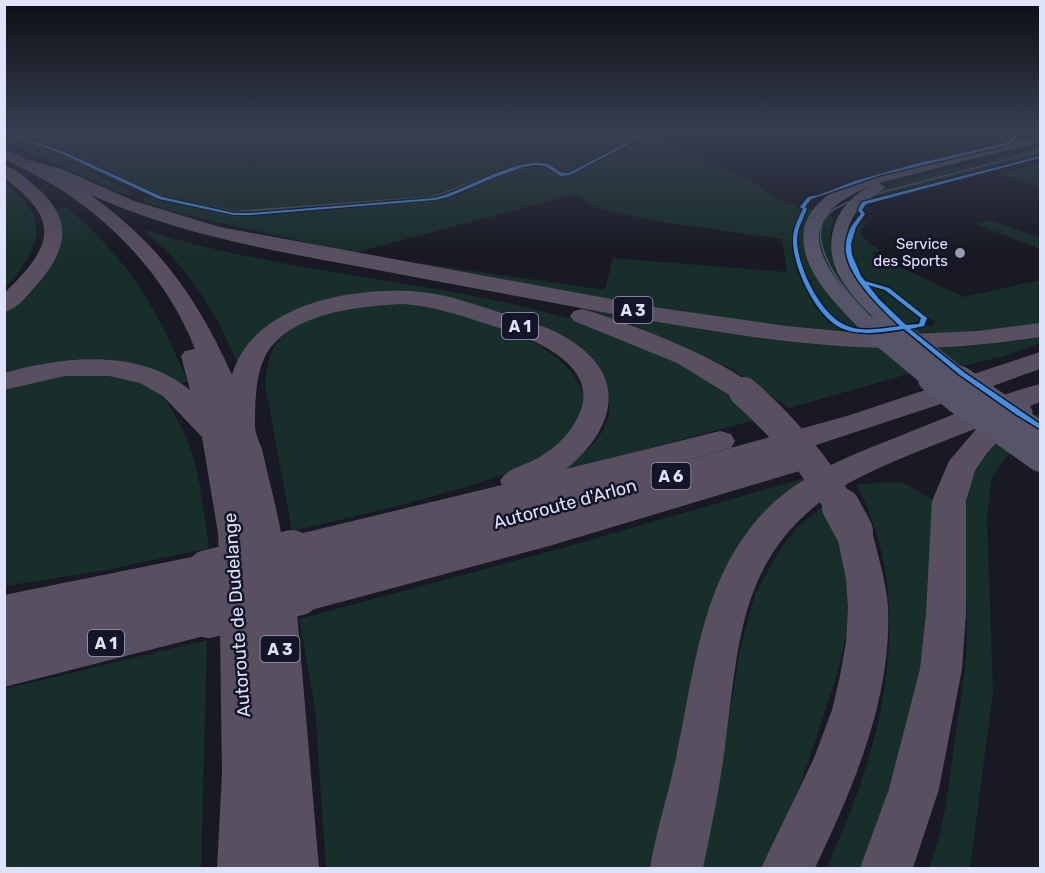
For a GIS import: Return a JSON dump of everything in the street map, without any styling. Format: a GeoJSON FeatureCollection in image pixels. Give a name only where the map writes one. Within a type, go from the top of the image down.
{"type":"FeatureCollection","features":[{"type":"Feature","properties":{"kind":"highway"},"geometry":{"type":"LineString","coordinates":[[4,305],[24,287],[47,256],[54,230],[54,222],[43,204],[7,173]]}},
{"type":"Feature","properties":{"kind":"highway","name":"Autoroute de Dudelange"},"geometry":{"type":"LineString","coordinates":[[24,173],[73,201],[121,242],[158,286],[195,357],[230,435],[262,522],[278,617],[292,868]]}},
{"type":"Feature","properties":{"kind":"highway","name":"Autoroute de Dudelange"},"geometry":{"type":"LineString","coordinates":[[43,173],[97,208],[147,253],[174,287],[200,330],[230,435],[246,773],[243,868]]}},
{"type":"Feature","properties":{"kind":"highway","name":"A 3"},"geometry":{"type":"LineString","coordinates":[[58,173],[129,205],[170,219],[224,233],[465,280],[701,322],[778,333],[880,341],[975,339],[1041,330]]}},
{"type":"Feature","properties":{"kind":"highway","name":"A 3"},"geometry":{"type":"LineString","coordinates":[[63,184],[119,215],[148,226],[247,248],[522,300],[577,314],[660,345],[720,375],[744,392],[780,424],[810,458],[854,531],[862,563],[868,607],[864,664],[844,743],[787,868]]}},
{"type":"Feature","properties":{"kind":"highway","name":"A 1"},"geometry":{"type":"LineString","coordinates":[[4,638],[296,572],[390,527],[505,486],[555,462],[573,447],[586,431],[597,406],[596,387],[586,367],[567,348],[544,335],[448,304],[425,299],[393,297],[346,301],[289,322],[259,346],[249,364],[244,390],[230,435]]}},
{"type":"Feature","properties":{"kind":"highway"},"geometry":{"type":"LineString","coordinates":[[390,527],[639,463],[1041,351]]}},
{"type":"Feature","properties":{"kind":"highway","name":"Autoroute d'Arlon"},"geometry":{"type":"LineString","coordinates":[[258,593],[296,572],[681,473],[909,406],[1041,360]]}},
{"type":"Feature","properties":{"kind":"highway","name":"A 3"},"geometry":{"type":"LineString","coordinates":[[4,382],[49,372],[82,368],[111,368],[135,373],[154,379],[186,400],[230,435]]}},
{"type":"Feature","properties":{"kind":"highway","name":"Autoroute d'Arlon"},"geometry":{"type":"LineString","coordinates":[[296,572],[516,542],[697,492],[918,422],[1041,377]]}},
{"type":"Feature","properties":{"kind":"highway"},"geometry":{"type":"LineString","coordinates":[[676,868],[695,787],[722,626],[734,586],[769,528],[813,490],[840,475],[917,441],[1041,392]]}},
{"type":"Feature","properties":{"kind":"highway"},"geometry":{"type":"LineString","coordinates":[[887,868],[914,789],[941,669],[946,614],[949,501],[960,469],[976,446],[1009,417],[1041,401]]}},
{"type":"Feature","properties":{"kind":"highway","name":"A 1"},"geometry":{"type":"LineString","coordinates":[[4,667],[207,593]]}},
{"type":"Feature","properties":{"kind":"highway","name":"A 1"},"geometry":{"type":"LineString","coordinates":[[4,613],[76,598],[258,593]]}},
{"type":"Feature","properties":{"kind":"highway"},"geometry":{"type":"LineString","coordinates":[[4,604],[76,598]]}},
{"type":"Feature","properties":{"kind":"main road"},"geometry":{"type":"LineString","coordinates":[[904,173],[844,190],[824,205],[812,228],[812,249],[815,259],[832,288],[868,326],[909,363],[958,401],[1041,459]]}},
{"type":"Feature","properties":{"kind":"main road"},"geometry":{"type":"LineString","coordinates":[[933,173],[895,182],[869,192],[853,205],[838,235],[837,246],[841,265],[858,290],[892,324],[952,374],[1041,435]]}},
{"type":"Feature","properties":{"kind":"street"},"geometry":{"type":"LineString","coordinates":[[106,173],[160,198],[234,214],[251,214],[441,198],[478,181],[507,173]]}},
{"type":"Feature","properties":{"kind":"green space"},"geometry":{"type":"Polygon","coordinates":[[[75,173],[93,173],[135,194],[128,196],[75,173]]]}},
{"type":"Feature","properties":{"kind":"green space"},"geometry":{"type":"Polygon","coordinates":[[[113,173],[734,173],[745,177],[781,201],[811,209],[813,212],[806,240],[869,336],[810,331],[691,315],[397,260],[605,290],[613,258],[787,272],[782,239],[670,223],[595,208],[576,194],[354,253],[181,214],[146,203],[143,198],[155,193],[113,173]]]}},
{"type":"Feature","properties":{"kind":"green space"},"geometry":{"type":"Polygon","coordinates":[[[973,173],[874,198],[863,202],[857,209],[858,211],[855,209],[864,199],[877,191],[926,174],[973,173]]]}},
{"type":"Feature","properties":{"kind":"green space"},"geometry":{"type":"Polygon","coordinates":[[[1001,173],[1040,173],[1040,186],[1001,173]]]}},
{"type":"Feature","properties":{"kind":"green space"},"geometry":{"type":"Polygon","coordinates":[[[5,182],[30,209],[36,227],[36,238],[25,262],[5,288],[5,182]]]}},
{"type":"Feature","properties":{"kind":"green space"},"geometry":{"type":"Polygon","coordinates":[[[67,207],[109,248],[139,287],[164,329],[188,382],[180,383],[167,375],[141,367],[5,378],[5,312],[61,224],[56,210],[67,207]]]}},
{"type":"Feature","properties":{"kind":"green space"},"geometry":{"type":"Polygon","coordinates":[[[827,213],[835,219],[831,234],[831,248],[836,262],[844,276],[887,325],[873,326],[823,265],[816,232],[827,213]]]}},
{"type":"Feature","properties":{"kind":"green space"},"geometry":{"type":"Polygon","coordinates":[[[991,220],[1040,238],[1040,249],[976,224],[991,220]]]}},
{"type":"Feature","properties":{"kind":"green space"},"geometry":{"type":"Polygon","coordinates":[[[864,221],[867,224],[860,230],[863,237],[881,250],[872,254],[964,297],[1040,280],[1040,324],[1018,328],[917,336],[908,328],[932,326],[935,322],[889,288],[866,282],[859,270],[853,255],[851,240],[857,227],[864,221]]]}},
{"type":"Feature","properties":{"kind":"green space"},"geometry":{"type":"Polygon","coordinates":[[[142,229],[247,256],[464,294],[570,319],[634,342],[696,371],[722,387],[763,418],[551,474],[582,454],[603,430],[610,400],[606,383],[597,365],[463,302],[327,301],[239,365],[218,321],[199,291],[172,257],[142,229]]]}},
{"type":"Feature","properties":{"kind":"green space"},"geometry":{"type":"Polygon","coordinates":[[[867,285],[897,297],[911,309],[920,321],[905,325],[867,285]]]}},
{"type":"Feature","properties":{"kind":"green space"},"geometry":{"type":"Polygon","coordinates":[[[394,302],[442,309],[469,316],[497,325],[547,350],[566,366],[579,384],[583,397],[581,414],[568,433],[550,452],[505,474],[416,501],[292,531],[265,384],[271,353],[286,333],[314,318],[347,309],[394,302]]]}},
{"type":"Feature","properties":{"kind":"green space"},"geometry":{"type":"Polygon","coordinates":[[[569,304],[880,346],[912,373],[789,408],[730,368],[633,325],[569,304]]]}},
{"type":"Feature","properties":{"kind":"green space"},"geometry":{"type":"Polygon","coordinates":[[[1040,336],[1040,343],[1005,356],[957,367],[929,346],[1040,336]]]}},
{"type":"Feature","properties":{"kind":"green space"},"geometry":{"type":"Polygon","coordinates":[[[76,375],[122,377],[144,383],[164,398],[189,444],[198,478],[209,548],[107,570],[5,586],[5,389],[44,379],[76,375]]]}},
{"type":"Feature","properties":{"kind":"green space"},"geometry":{"type":"Polygon","coordinates":[[[1040,413],[1040,429],[1013,449],[992,476],[987,516],[993,692],[970,868],[929,868],[940,835],[947,800],[965,669],[967,631],[964,524],[969,491],[979,466],[996,444],[1017,426],[1040,413]]]}},
{"type":"Feature","properties":{"kind":"green space"},"geometry":{"type":"Polygon","coordinates":[[[812,476],[784,496],[760,520],[749,533],[722,577],[676,794],[654,868],[326,868],[315,707],[299,619],[559,549],[812,476]]]}},
{"type":"Feature","properties":{"kind":"green space"},"geometry":{"type":"Polygon","coordinates":[[[902,482],[937,502],[929,605],[921,668],[900,755],[861,868],[826,868],[863,776],[877,727],[886,678],[890,628],[886,579],[876,530],[856,484],[902,482]]]}},
{"type":"Feature","properties":{"kind":"green space"},"geometry":{"type":"Polygon","coordinates":[[[826,504],[840,545],[849,587],[848,620],[842,653],[810,756],[788,814],[760,868],[701,868],[709,839],[740,650],[755,594],[777,554],[797,527],[826,504]]]}},
{"type":"Feature","properties":{"kind":"green space"},"geometry":{"type":"Polygon","coordinates":[[[207,640],[201,868],[5,868],[5,689],[207,640]]]}},
{"type":"Feature","properties":{"kind":"tram line"},"geometry":{"type":"LineString","coordinates":[[957,173],[856,199],[830,212],[821,226],[825,254],[843,286],[871,318],[906,351],[982,409],[1040,449]]}},
{"type":"Feature","properties":{"kind":"cycle path"},"geometry":{"type":"LineString","coordinates":[[106,173],[161,198],[234,214],[435,199],[503,173]]}},
{"type":"Feature","properties":{"kind":"cycle path"},"geometry":{"type":"LineString","coordinates":[[558,173],[562,175],[572,173]]}},
{"type":"Feature","properties":{"kind":"cycle path"},"geometry":{"type":"LineString","coordinates":[[863,282],[887,289],[924,318],[922,325],[878,330],[852,330],[841,326],[821,307],[805,279],[796,251],[796,232],[805,209],[802,207],[810,198],[888,173]]}},
{"type":"Feature","properties":{"kind":"cycle path"},"geometry":{"type":"LineString","coordinates":[[980,173],[864,203],[860,210],[863,214],[850,235],[849,255],[858,276],[877,300],[902,325],[962,374],[1040,427]]}},
{"type":"Feature","properties":{"kind":"place","name":"Service des Sports"},"geometry":{"type":"Point","coordinates":[960,253]}}]}
